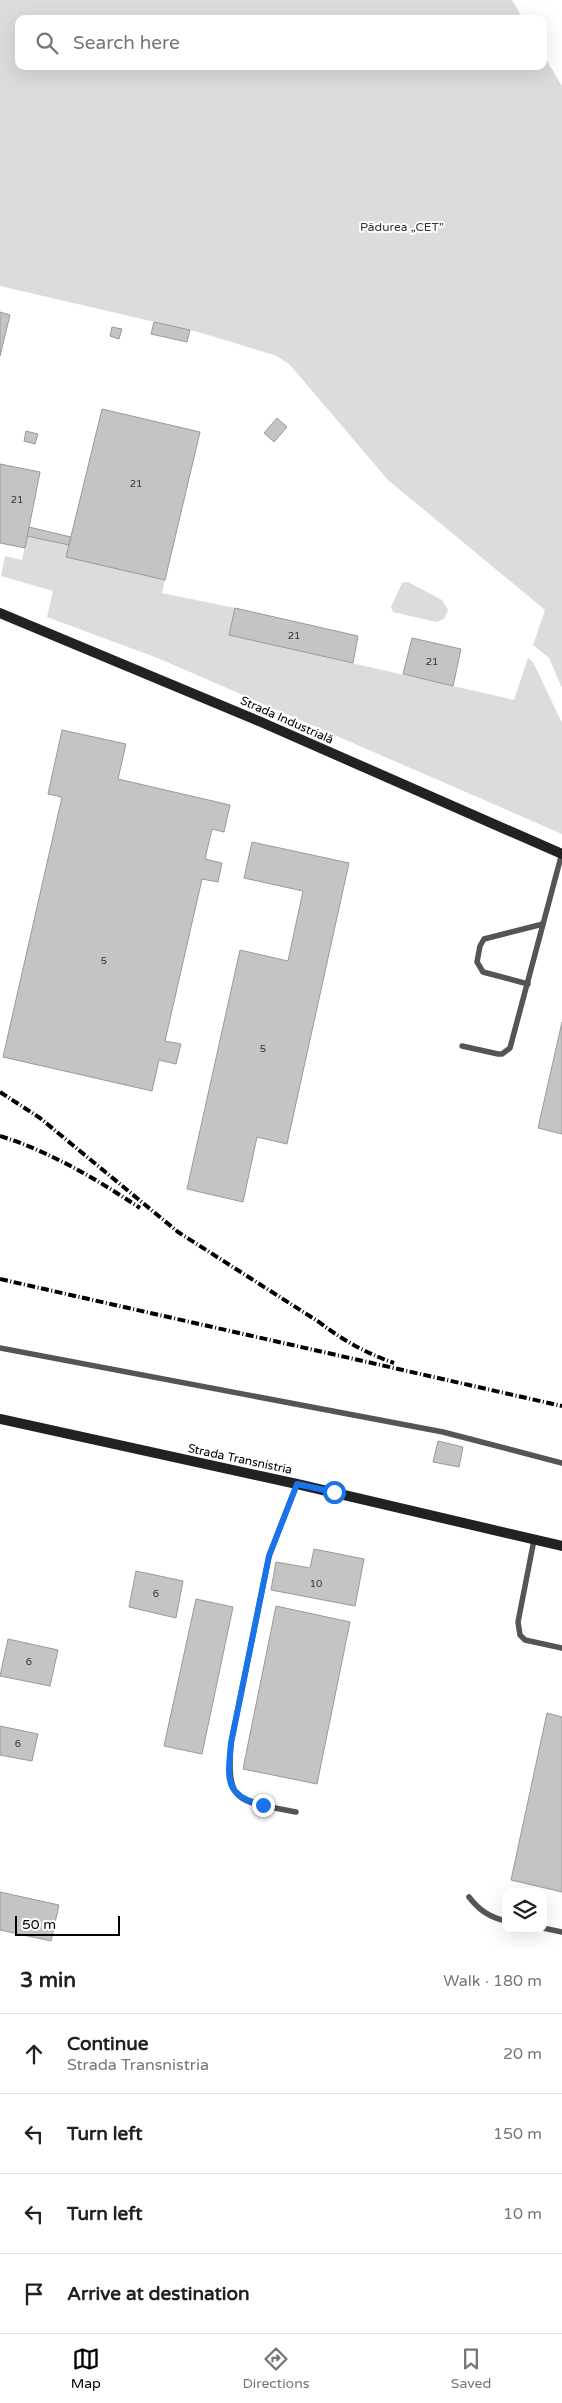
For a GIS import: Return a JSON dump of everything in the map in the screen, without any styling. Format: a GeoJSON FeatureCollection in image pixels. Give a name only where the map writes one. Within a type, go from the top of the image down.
{"type":"FeatureCollection","features":[{"type":"Feature","properties":{"kind":"street","name":"Strada Industrială"},"geometry":{"type":"LineString","coordinates":[[0,613],[252,718],[562,854]]}},
{"type":"Feature","properties":{"kind":"street","name":"Strada Transnistria"},"geometry":{"type":"LineString","coordinates":[[0,1419],[297,1484],[562,1546]]}},
{"type":"Feature","properties":{"kind":"lane"},"geometry":{"type":"LineString","coordinates":[[462,1046],[498,1054],[507,1052],[514,1038],[562,854]]}},
{"type":"Feature","properties":{"kind":"lane"},"geometry":{"type":"LineString","coordinates":[[528,984],[483,972],[477,962],[480,946],[488,937],[543,924]]}},
{"type":"Feature","properties":{"kind":"lane"},"geometry":{"type":"LineString","coordinates":[[0,1348],[443,1432],[562,1464]]}},
{"type":"Feature","properties":{"kind":"lane"},"geometry":{"type":"LineString","coordinates":[[296,1812],[246,1801],[235,1793],[230,1781],[229,1766],[231,1743],[269,1556],[297,1484]]}},
{"type":"Feature","properties":{"kind":"lane"},"geometry":{"type":"LineString","coordinates":[[534,1540],[518,1622],[520,1635],[525,1640],[562,1648]]}},
{"type":"Feature","properties":{"kind":"lane"},"geometry":{"type":"LineString","coordinates":[[469,1897],[476,1906],[489,1916],[502,1920]]}},
{"type":"Feature","properties":{"kind":"lane"},"geometry":{"type":"LineString","coordinates":[[547,1929],[562,1932]]}},
{"type":"Feature","properties":{"kind":"green space","name":"Pădurea „CET”"},"geometry":{"type":"Polygon","coordinates":[[[0,0],[512,0],[521,15],[15,15],[15,70],[547,70],[547,61],[562,86],[562,688],[549,658],[533,645],[545,610],[388,480],[290,365],[277,356],[198,332],[0,286],[0,0]]]}},
{"type":"Feature","properties":{"kind":"green space"},"geometry":{"type":"Polygon","coordinates":[[[27,536],[69,545],[67,557],[165,580],[162,593],[235,608],[229,635],[514,700],[528,658],[533,662],[562,723],[562,834],[160,659],[47,617],[53,591],[1,576],[5,556],[22,560],[27,536]]]}},
{"type":"Feature","properties":{"kind":"green space"},"geometry":{"type":"Polygon","coordinates":[[[408,582],[442,600],[448,610],[444,619],[436,622],[393,612],[391,607],[402,583],[408,582]]]}},
{"type":"Feature","properties":{"kind":"building"},"geometry":{"type":"Polygon","coordinates":[[[0,312],[10,315],[0,356],[0,312]]]}},
{"type":"Feature","properties":{"kind":"building"},"geometry":{"type":"Polygon","coordinates":[[[154,322],[190,330],[187,342],[151,334],[154,322]]]}},
{"type":"Feature","properties":{"kind":"building"},"geometry":{"type":"Polygon","coordinates":[[[112,327],[122,329],[119,339],[110,336],[112,327]]]}},
{"type":"Feature","properties":{"kind":"building"},"geometry":{"type":"Polygon","coordinates":[[[102,409],[200,432],[165,580],[66,557],[102,409]]]}},
{"type":"Feature","properties":{"kind":"building"},"geometry":{"type":"Polygon","coordinates":[[[277,418],[287,427],[274,442],[264,433],[277,418]]]}},
{"type":"Feature","properties":{"kind":"building"},"geometry":{"type":"Polygon","coordinates":[[[26,431],[38,434],[35,444],[24,441],[26,431]]]}},
{"type":"Feature","properties":{"kind":"building"},"geometry":{"type":"Polygon","coordinates":[[[0,464],[40,472],[25,548],[0,543],[0,464]]]}},
{"type":"Feature","properties":{"kind":"building"},"geometry":{"type":"Polygon","coordinates":[[[29,527],[71,537],[69,545],[27,536],[29,527]]]}},
{"type":"Feature","properties":{"kind":"building"},"geometry":{"type":"Polygon","coordinates":[[[235,608],[358,636],[353,663],[229,635],[235,608]]]}},
{"type":"Feature","properties":{"kind":"building"},"geometry":{"type":"Polygon","coordinates":[[[412,638],[461,649],[453,686],[403,674],[412,638]]]}},
{"type":"Feature","properties":{"kind":"building"},"geometry":{"type":"Polygon","coordinates":[[[62,730],[126,744],[118,779],[230,805],[224,832],[212,829],[205,859],[222,863],[218,882],[202,879],[165,1041],[181,1044],[176,1064],[159,1060],[152,1091],[3,1057],[62,797],[48,794],[62,730]]]}},
{"type":"Feature","properties":{"kind":"building"},"geometry":{"type":"Polygon","coordinates":[[[252,842],[349,863],[287,1144],[257,1137],[243,1202],[187,1189],[240,950],[288,961],[303,891],[244,878],[252,842]]]}},
{"type":"Feature","properties":{"kind":"building"},"geometry":{"type":"Polygon","coordinates":[[[562,1022],[562,1134],[538,1128],[562,1022]]]}},
{"type":"Feature","properties":{"kind":"building"},"geometry":{"type":"Polygon","coordinates":[[[438,1441],[463,1447],[459,1467],[433,1462],[438,1441]]]}},
{"type":"Feature","properties":{"kind":"building"},"geometry":{"type":"Polygon","coordinates":[[[314,1549],[364,1559],[355,1606],[271,1590],[276,1562],[310,1568],[314,1549]]]}},
{"type":"Feature","properties":{"kind":"building"},"geometry":{"type":"Polygon","coordinates":[[[136,1571],[183,1581],[176,1618],[129,1607],[136,1571]]]}},
{"type":"Feature","properties":{"kind":"building"},"geometry":{"type":"Polygon","coordinates":[[[196,1599],[233,1607],[202,1754],[164,1746],[196,1599]]]}},
{"type":"Feature","properties":{"kind":"building"},"geometry":{"type":"Polygon","coordinates":[[[276,1606],[350,1622],[317,1784],[243,1769],[276,1606]]]}},
{"type":"Feature","properties":{"kind":"building"},"geometry":{"type":"Polygon","coordinates":[[[8,1639],[58,1650],[50,1686],[0,1676],[8,1639]]]}},
{"type":"Feature","properties":{"kind":"building"},"geometry":{"type":"Polygon","coordinates":[[[547,1713],[562,1717],[562,1892],[511,1880],[547,1713]]]}},
{"type":"Feature","properties":{"kind":"building"},"geometry":{"type":"Polygon","coordinates":[[[0,1726],[38,1734],[32,1761],[0,1755],[0,1726]]]}},
{"type":"Feature","properties":{"kind":"building"},"geometry":{"type":"Polygon","coordinates":[[[0,1892],[59,1905],[51,1941],[0,1930],[0,1892]]]}},
{"type":"Feature","properties":{"kind":"railway"},"geometry":{"type":"LineString","coordinates":[[0,1092],[40,1118],[178,1232],[319,1322],[336,1335],[394,1363]]}},
{"type":"Feature","properties":{"kind":"railway"},"geometry":{"type":"LineString","coordinates":[[0,1136],[19,1142],[73,1167],[140,1208]]}},
{"type":"Feature","properties":{"kind":"railway"},"geometry":{"type":"LineString","coordinates":[[0,1279],[562,1406]]}},
{"type":"Feature","properties":{"kind":"route"},"geometry":{"type":"LineString","coordinates":[[263,1805],[246,1801],[235,1793],[230,1781],[229,1766],[231,1743],[269,1556],[297,1484],[334,1492]]}}]}
